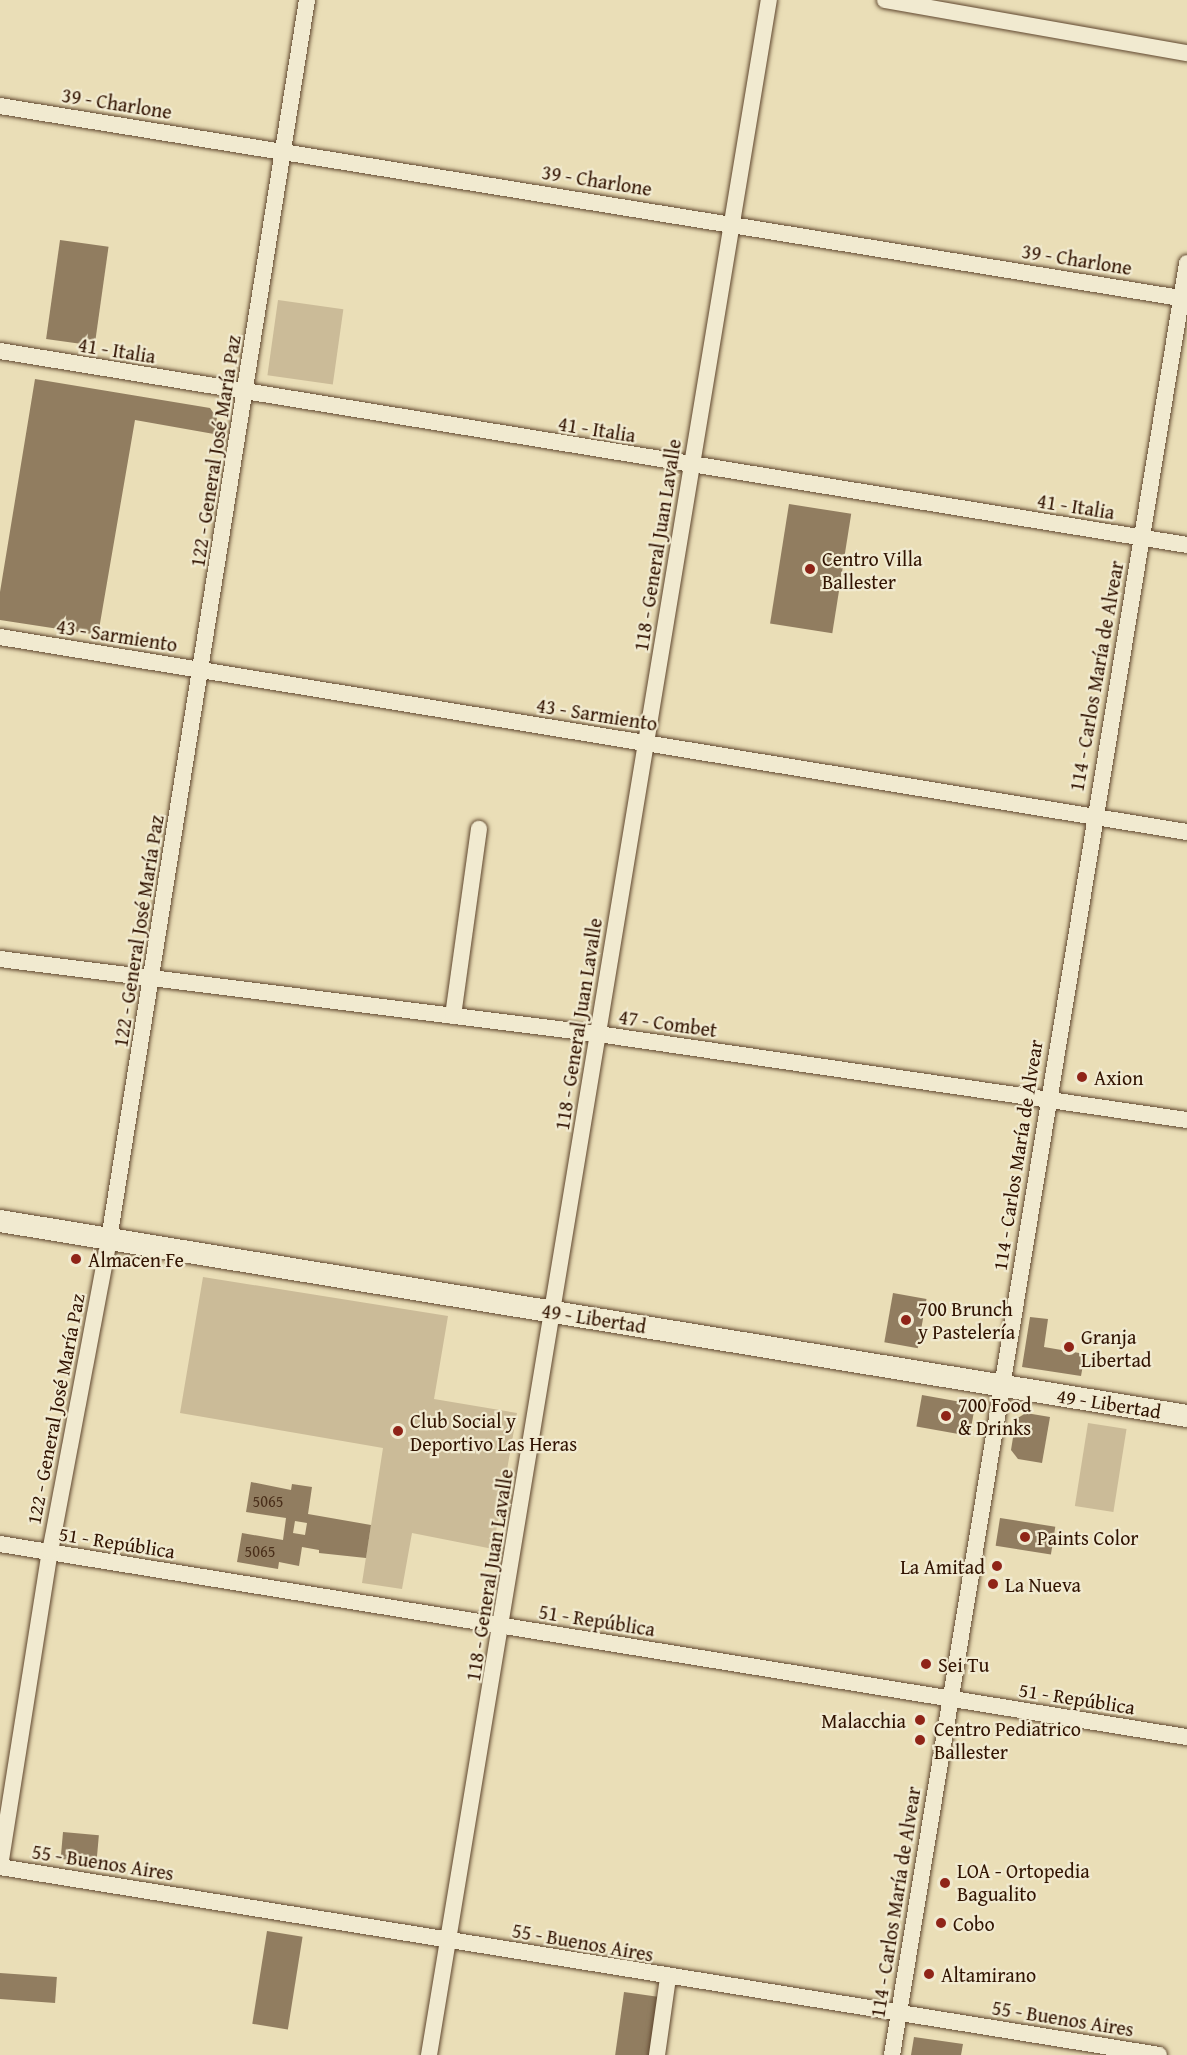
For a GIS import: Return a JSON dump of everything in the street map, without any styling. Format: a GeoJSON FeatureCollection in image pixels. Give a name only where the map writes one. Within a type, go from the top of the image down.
{"type":"FeatureCollection","features":[{"type":"Feature","properties":{"kind":"street","name":"122 - General José María Paz"},"geometry":{"type":"LineString","coordinates":[[0,1866],[50,1552],[109,1239],[285,152],[307,0]]}},
{"type":"Feature","properties":{"kind":"street","name":"118 - General Juan Lavalle"},"geometry":{"type":"LineString","coordinates":[[429,2055],[447,1939],[503,1626],[552,1312],[769,0]]}},
{"type":"Feature","properties":{"kind":"street"},"geometry":{"type":"LineString","coordinates":[[885,0],[1187,53]]}},
{"type":"Feature","properties":{"kind":"street","name":"39 - Charlone"},"geometry":{"type":"LineString","coordinates":[[0,106],[1184,298]]}},
{"type":"Feature","properties":{"kind":"street","name":"114 - Carlos María de Alvear"},"geometry":{"type":"LineString","coordinates":[[892,2055],[1047,1098],[1141,537],[1184,298],[1187,263]]}},
{"type":"Feature","properties":{"kind":"street","name":"41 - Italia"},"geometry":{"type":"LineString","coordinates":[[0,351],[692,466],[1187,545]]}},
{"type":"Feature","properties":{"kind":"street","name":"43 - Sarmiento"},"geometry":{"type":"LineString","coordinates":[[0,637],[1187,832]]}},
{"type":"Feature","properties":{"kind":"street"},"geometry":{"type":"LineString","coordinates":[[453,1016],[480,829]]}},
{"type":"Feature","properties":{"kind":"street","name":"47 - Combet"},"geometry":{"type":"LineString","coordinates":[[0,959],[598,1034],[1187,1120]]}},
{"type":"Feature","properties":{"kind":"street","name":"49 - Libertad"},"geometry":{"type":"LineString","coordinates":[[0,1221],[1187,1416]]}},
{"type":"Feature","properties":{"kind":"street","name":"51 - República"},"geometry":{"type":"LineString","coordinates":[[0,1544],[1187,1737]]}},
{"type":"Feature","properties":{"kind":"street","name":"55 - Buenos Aires"},"geometry":{"type":"LineString","coordinates":[[0,1866],[447,1939],[668,1978],[1159,2055]]}},
{"type":"Feature","properties":{"kind":"street"},"geometry":{"type":"LineString","coordinates":[[657,2055],[668,1978]]}},
{"type":"Feature","properties":{"kind":"shaded area"},"geometry":{"type":"Polygon","coordinates":[[[278,300],[343,309],[333,384],[267,375],[278,300]]]}},
{"type":"Feature","properties":{"kind":"shaded area","name":"Club Social y Deportivo Las Heras"},"geometry":{"type":"Polygon","coordinates":[[[203,1277],[448,1316],[434,1399],[517,1413],[493,1549],[412,1533],[402,1589],[362,1583],[383,1448],[180,1413],[203,1277]]]}},
{"type":"Feature","properties":{"kind":"shaded area"},"geometry":{"type":"Polygon","coordinates":[[[1088,1423],[1127,1429],[1113,1512],[1075,1506],[1088,1423]]]}},
{"type":"Feature","properties":{"kind":"building"},"geometry":{"type":"Polygon","coordinates":[[[60,240],[109,247],[95,346],[46,339],[60,240]]]}},
{"type":"Feature","properties":{"kind":"building"},"geometry":{"type":"Polygon","coordinates":[[[35,379],[210,408],[217,418],[214,434],[135,420],[98,635],[0,620],[0,592],[35,379]]]}},
{"type":"Feature","properties":{"kind":"building","name":"Centro Villa Ballester"},"geometry":{"type":"Polygon","coordinates":[[[789,504],[851,514],[832,633],[770,624],[789,504]]]}},
{"type":"Feature","properties":{"kind":"building","name":"700 Brunch y Pastelería"},"geometry":{"type":"Polygon","coordinates":[[[893,1293],[926,1299],[918,1348],[884,1342],[893,1293]]]}},
{"type":"Feature","properties":{"kind":"building"},"geometry":{"type":"Polygon","coordinates":[[[1030,1317],[1048,1319],[1044,1347],[1085,1354],[1081,1376],[1022,1367],[1030,1317]]]}},
{"type":"Feature","properties":{"kind":"building","name":"700 Food & Drinks"},"geometry":{"type":"Polygon","coordinates":[[[922,1395],[975,1404],[970,1436],[916,1427],[922,1395]]]}},
{"type":"Feature","properties":{"kind":"building"},"geometry":{"type":"Polygon","coordinates":[[[1026,1413],[1050,1417],[1042,1463],[1018,1459],[1011,1450],[1016,1419],[1026,1413]]]}},
{"type":"Feature","properties":{"kind":"building"},"geometry":{"type":"Polygon","coordinates":[[[251,1482],[291,1490],[292,1484],[312,1487],[308,1514],[371,1525],[366,1558],[319,1553],[319,1550],[302,1547],[299,1566],[279,1562],[278,1569],[237,1562],[242,1533],[283,1540],[286,1518],[246,1512],[251,1482]],[[295,1521],[293,1533],[305,1535],[307,1523],[295,1521]]]}},
{"type":"Feature","properties":{"kind":"building","name":"Paints Color"},"geometry":{"type":"Polygon","coordinates":[[[1000,1518],[1055,1527],[1051,1554],[996,1546],[1000,1518]]]}},
{"type":"Feature","properties":{"kind":"building"},"geometry":{"type":"Polygon","coordinates":[[[63,1832],[99,1835],[97,1862],[61,1859],[63,1832]]]}},
{"type":"Feature","properties":{"kind":"building"},"geometry":{"type":"Polygon","coordinates":[[[267,1931],[303,1937],[288,2029],[252,2024],[267,1931]]]}},
{"type":"Feature","properties":{"kind":"building"},"geometry":{"type":"Polygon","coordinates":[[[0,1973],[57,1977],[55,2003],[0,1999],[0,1973]]]}},
{"type":"Feature","properties":{"kind":"building"},"geometry":{"type":"Polygon","coordinates":[[[624,1992],[658,1997],[649,2055],[615,2055],[624,1992]]]}},
{"type":"Feature","properties":{"kind":"building"},"geometry":{"type":"Polygon","coordinates":[[[914,2037],[963,2044],[961,2055],[911,2055],[914,2037]]]}},
{"type":"Feature","properties":{"kind":"place","name":"Centro Villa Ballester"},"geometry":{"type":"Point","coordinates":[810,569]}},
{"type":"Feature","properties":{"kind":"place","name":"Axion"},"geometry":{"type":"Point","coordinates":[1082,1077]}},
{"type":"Feature","properties":{"kind":"place","name":"Almacen Fe"},"geometry":{"type":"Point","coordinates":[76,1259]}},
{"type":"Feature","properties":{"kind":"place","name":"700 Brunch y Pastelería"},"geometry":{"type":"Point","coordinates":[906,1320]}},
{"type":"Feature","properties":{"kind":"place","name":"Granja Libertad"},"geometry":{"type":"Point","coordinates":[1069,1347]}},
{"type":"Feature","properties":{"kind":"place","name":"700 Food & Drinks"},"geometry":{"type":"Point","coordinates":[946,1416]}},
{"type":"Feature","properties":{"kind":"place","name":"Club Social y Deportivo Las Heras"},"geometry":{"type":"Point","coordinates":[398,1431]}},
{"type":"Feature","properties":{"kind":"place","name":"Paints Color"},"geometry":{"type":"Point","coordinates":[1025,1537]}},
{"type":"Feature","properties":{"kind":"place","name":"La Amitad"},"geometry":{"type":"Point","coordinates":[997,1566]}},
{"type":"Feature","properties":{"kind":"place","name":"La Nueva"},"geometry":{"type":"Point","coordinates":[993,1584]}},
{"type":"Feature","properties":{"kind":"place","name":"Sei Tu"},"geometry":{"type":"Point","coordinates":[926,1664]}},
{"type":"Feature","properties":{"kind":"place","name":"Malacchia"},"geometry":{"type":"Point","coordinates":[920,1720]}},
{"type":"Feature","properties":{"kind":"place","name":"Centro Pediatrico Ballester"},"geometry":{"type":"Point","coordinates":[920,1740]}},
{"type":"Feature","properties":{"kind":"place","name":"LOA - Ortopedia Bagualito"},"geometry":{"type":"Point","coordinates":[945,1883]}},
{"type":"Feature","properties":{"kind":"place","name":"Cobo"},"geometry":{"type":"Point","coordinates":[941,1923]}},
{"type":"Feature","properties":{"kind":"place","name":"Altamirano"},"geometry":{"type":"Point","coordinates":[929,1974]}}]}
